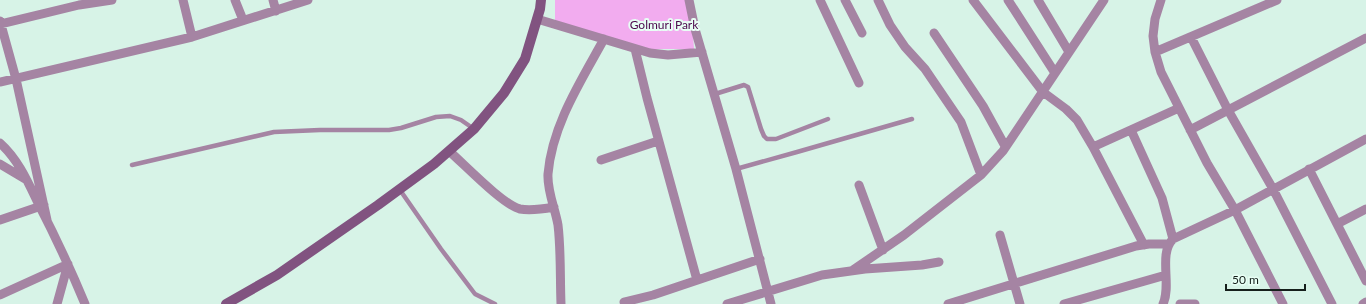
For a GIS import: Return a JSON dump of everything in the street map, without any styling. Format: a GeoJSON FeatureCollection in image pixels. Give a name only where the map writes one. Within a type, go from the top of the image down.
{"type":"FeatureCollection","features":[{"type":"Feature","properties":{"kind":"street"},"geometry":{"type":"LineString","coordinates":[[85,304],[42,206],[16,79],[0,22],[78,3],[112,0]]}},
{"type":"Feature","properties":{"kind":"street"},"geometry":{"type":"LineString","coordinates":[[183,0],[192,37]]}},
{"type":"Feature","properties":{"kind":"street"},"geometry":{"type":"LineString","coordinates":[[235,0],[243,20]]}},
{"type":"Feature","properties":{"kind":"street"},"geometry":{"type":"LineString","coordinates":[[273,0],[276,11]]}},
{"type":"Feature","properties":{"kind":"street"},"geometry":{"type":"LineString","coordinates":[[0,82],[192,37],[308,0]]}},
{"type":"Feature","properties":{"kind":"street"},"geometry":{"type":"LineString","coordinates":[[226,304],[277,275],[400,190],[434,164],[474,129],[504,93],[525,59],[540,9],[541,0]]}},
{"type":"Feature","properties":{"kind":"street"},"geometry":{"type":"LineString","coordinates":[[689,0],[695,29],[736,169],[771,304]]}},
{"type":"Feature","properties":{"kind":"street"},"geometry":{"type":"LineString","coordinates":[[820,0],[859,83]]}},
{"type":"Feature","properties":{"kind":"street"},"geometry":{"type":"LineString","coordinates":[[845,0],[862,33]]}},
{"type":"Feature","properties":{"kind":"street"},"geometry":{"type":"LineString","coordinates":[[878,0],[890,25],[905,47],[925,69],[961,122],[981,175]]}},
{"type":"Feature","properties":{"kind":"street"},"geometry":{"type":"LineString","coordinates":[[973,0],[1043,92],[1066,109],[1077,120],[1093,147],[1144,244]]}},
{"type":"Feature","properties":{"kind":"street"},"geometry":{"type":"LineString","coordinates":[[1008,0],[1055,73]]}},
{"type":"Feature","properties":{"kind":"street"},"geometry":{"type":"LineString","coordinates":[[1038,0],[1069,52]]}},
{"type":"Feature","properties":{"kind":"street"},"geometry":{"type":"LineString","coordinates":[[853,270],[904,235],[981,175],[1006,146],[1104,0]]}},
{"type":"Feature","properties":{"kind":"street"},"geometry":{"type":"LineString","coordinates":[[1161,0],[1155,19],[1153,36],[1155,52],[1161,72],[1207,164],[1235,210],[1283,304]]}},
{"type":"Feature","properties":{"kind":"street"},"geometry":{"type":"LineString","coordinates":[[1155,52],[1191,37],[1262,3],[1276,0]]}},
{"type":"Feature","properties":{"kind":"street"},"geometry":{"type":"LineString","coordinates":[[537,19],[650,53],[668,55],[702,52]]}},
{"type":"Feature","properties":{"kind":"street"},"geometry":{"type":"LineString","coordinates":[[934,33],[983,106],[1006,146]]}},
{"type":"Feature","properties":{"kind":"street"},"geometry":{"type":"LineString","coordinates":[[1191,37],[1228,110],[1273,189],[1332,304]]}},
{"type":"Feature","properties":{"kind":"street"},"geometry":{"type":"LineString","coordinates":[[1190,130],[1366,38]]}},
{"type":"Feature","properties":{"kind":"street"},"geometry":{"type":"LineString","coordinates":[[561,304],[558,232],[548,183],[549,168],[553,146],[571,99],[604,39]]}},
{"type":"Feature","properties":{"kind":"street"},"geometry":{"type":"LineString","coordinates":[[636,49],[658,141],[697,280]]}},
{"type":"Feature","properties":{"kind":"street"},"geometry":{"type":"LineString","coordinates":[[1093,147],[1179,108]]}},
{"type":"Feature","properties":{"kind":"street"},"geometry":{"type":"LineString","coordinates":[[1131,130],[1166,209],[1171,242],[1166,252],[1165,295],[1163,304]]}},
{"type":"Feature","properties":{"kind":"street"},"geometry":{"type":"LineString","coordinates":[[948,304],[1144,244],[1171,242],[1235,210],[1366,139]]}},
{"type":"Feature","properties":{"kind":"street"},"geometry":{"type":"LineString","coordinates":[[601,160],[658,141]]}},
{"type":"Feature","properties":{"kind":"street"},"geometry":{"type":"LineString","coordinates":[[0,143],[10,152],[42,206]]}},
{"type":"Feature","properties":{"kind":"street"},"geometry":{"type":"LineString","coordinates":[[449,151],[493,191],[511,205],[526,210],[554,207]]}},
{"type":"Feature","properties":{"kind":"street"},"geometry":{"type":"LineString","coordinates":[[0,164],[26,179]]}},
{"type":"Feature","properties":{"kind":"street"},"geometry":{"type":"LineString","coordinates":[[1309,169],[1366,281]]}},
{"type":"Feature","properties":{"kind":"street"},"geometry":{"type":"LineString","coordinates":[[859,185],[883,250]]}},
{"type":"Feature","properties":{"kind":"street"},"geometry":{"type":"LineString","coordinates":[[0,220],[42,206]]}},
{"type":"Feature","properties":{"kind":"street"},"geometry":{"type":"LineString","coordinates":[[1337,224],[1366,209]]}},
{"type":"Feature","properties":{"kind":"street"},"geometry":{"type":"LineString","coordinates":[[1000,235],[1020,304]]}},
{"type":"Feature","properties":{"kind":"street"},"geometry":{"type":"LineString","coordinates":[[624,302],[653,295],[760,259]]}},
{"type":"Feature","properties":{"kind":"street"},"geometry":{"type":"LineString","coordinates":[[727,304],[822,275],[853,270],[922,265],[940,262]]}},
{"type":"Feature","properties":{"kind":"street"},"geometry":{"type":"LineString","coordinates":[[0,294],[68,264]]}},
{"type":"Feature","properties":{"kind":"street"},"geometry":{"type":"LineString","coordinates":[[57,304],[68,264]]}},
{"type":"Feature","properties":{"kind":"street"},"geometry":{"type":"LineString","coordinates":[[1064,304],[1166,275]]}},
{"type":"Feature","properties":{"kind":"street"},"geometry":{"type":"LineString","coordinates":[[1180,304],[1195,304]]}},
{"type":"Feature","properties":{"kind":"lane"},"geometry":{"type":"LineString","coordinates":[[715,94],[739,86],[744,85],[748,87],[761,129],[766,139],[776,139],[828,120]]}},
{"type":"Feature","properties":{"kind":"lane"},"geometry":{"type":"LineString","coordinates":[[132,165],[274,132],[389,130],[401,128],[436,117],[450,116],[461,120],[474,129]]}},
{"type":"Feature","properties":{"kind":"lane"},"geometry":{"type":"LineString","coordinates":[[736,169],[912,118]]}},
{"type":"Feature","properties":{"kind":"lane"},"geometry":{"type":"LineString","coordinates":[[400,190],[475,294],[495,304]]}},
{"type":"Feature","properties":{"kind":"green space","name":"Golmuri Park"},"geometry":{"type":"Polygon","coordinates":[[[555,0],[685,0],[693,35],[694,49],[650,49],[555,22],[555,0]]]}}]}
